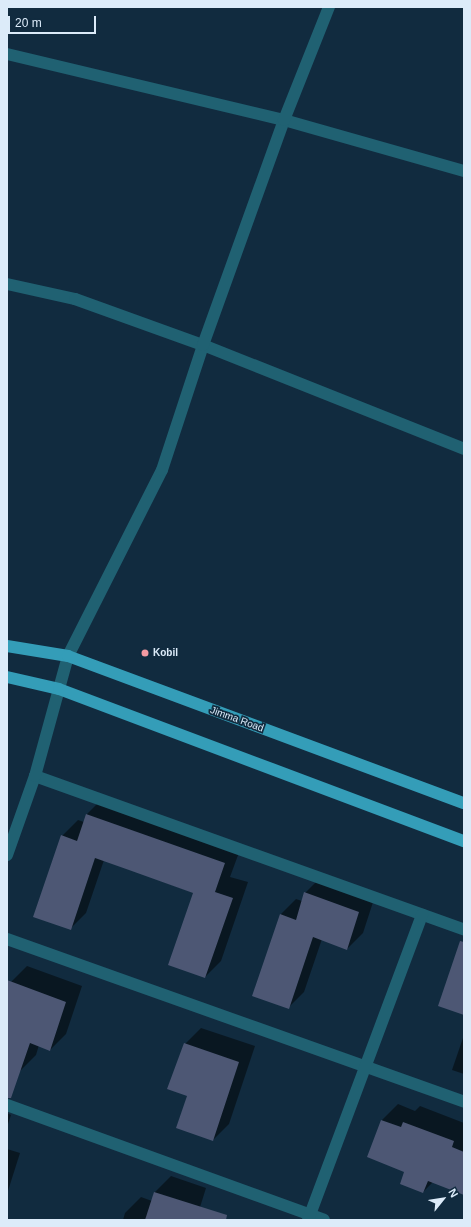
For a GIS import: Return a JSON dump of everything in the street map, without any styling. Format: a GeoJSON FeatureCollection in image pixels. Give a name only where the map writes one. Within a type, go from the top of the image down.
{"type":"FeatureCollection","features":[{"type":"Feature","properties":{"kind":"highway","name":"Jimma Road"},"geometry":{"type":"LineString","coordinates":[[7,646],[68,656],[464,803]]}},
{"type":"Feature","properties":{"kind":"highway"},"geometry":{"type":"LineString","coordinates":[[7,677],[59,689],[464,842]]}},
{"type":"Feature","properties":{"kind":"street"},"geometry":{"type":"LineString","coordinates":[[7,854],[35,776],[68,656],[162,470],[203,345],[284,120],[329,7]]}},
{"type":"Feature","properties":{"kind":"street"},"geometry":{"type":"LineString","coordinates":[[7,54],[284,120],[464,171]]}},
{"type":"Feature","properties":{"kind":"street"},"geometry":{"type":"LineString","coordinates":[[7,284],[76,299],[203,345],[464,449]]}},
{"type":"Feature","properties":{"kind":"street"},"geometry":{"type":"LineString","coordinates":[[35,776],[464,930]]}},
{"type":"Feature","properties":{"kind":"street"},"geometry":{"type":"LineString","coordinates":[[309,1218],[422,915]]}},
{"type":"Feature","properties":{"kind":"street"},"geometry":{"type":"LineString","coordinates":[[7,939],[464,1102]]}},
{"type":"Feature","properties":{"kind":"street"},"geometry":{"type":"LineString","coordinates":[[7,1105],[309,1218],[324,1220]]}},
{"type":"Feature","properties":{"kind":"building"},"geometry":{"type":"Polygon","coordinates":[[[86,814],[225,863],[215,892],[233,898],[205,978],[168,965],[193,893],[129,870],[95,858],[71,930],[33,917],[61,835],[77,841],[86,814]]]}},
{"type":"Feature","properties":{"kind":"building"},"geometry":{"type":"Polygon","coordinates":[[[304,892],[359,912],[347,950],[313,937],[289,1009],[252,996],[280,914],[296,920],[304,892]]]}},
{"type":"Feature","properties":{"kind":"building"},"geometry":{"type":"Polygon","coordinates":[[[460,941],[464,942],[464,1015],[438,1006],[460,941]]]}},
{"type":"Feature","properties":{"kind":"building"},"geometry":{"type":"Polygon","coordinates":[[[7,980],[66,1002],[50,1051],[30,1043],[11,1098],[7,1098],[7,980]]]}},
{"type":"Feature","properties":{"kind":"building"},"geometry":{"type":"Polygon","coordinates":[[[184,1043],[239,1062],[213,1141],[176,1128],[187,1096],[167,1089],[184,1043]]]}},
{"type":"Feature","properties":{"kind":"building"},"geometry":{"type":"Polygon","coordinates":[[[381,1120],[401,1127],[403,1122],[454,1141],[452,1147],[464,1152],[464,1195],[428,1181],[423,1193],[400,1184],[404,1172],[367,1157],[381,1120]]]}},
{"type":"Feature","properties":{"kind":"building"},"geometry":{"type":"Polygon","coordinates":[[[154,1192],[227,1215],[226,1220],[145,1220],[154,1192]]]}},
{"type":"Feature","properties":{"kind":"place","name":"Kobil"},"geometry":{"type":"Point","coordinates":[145,653]}}]}
